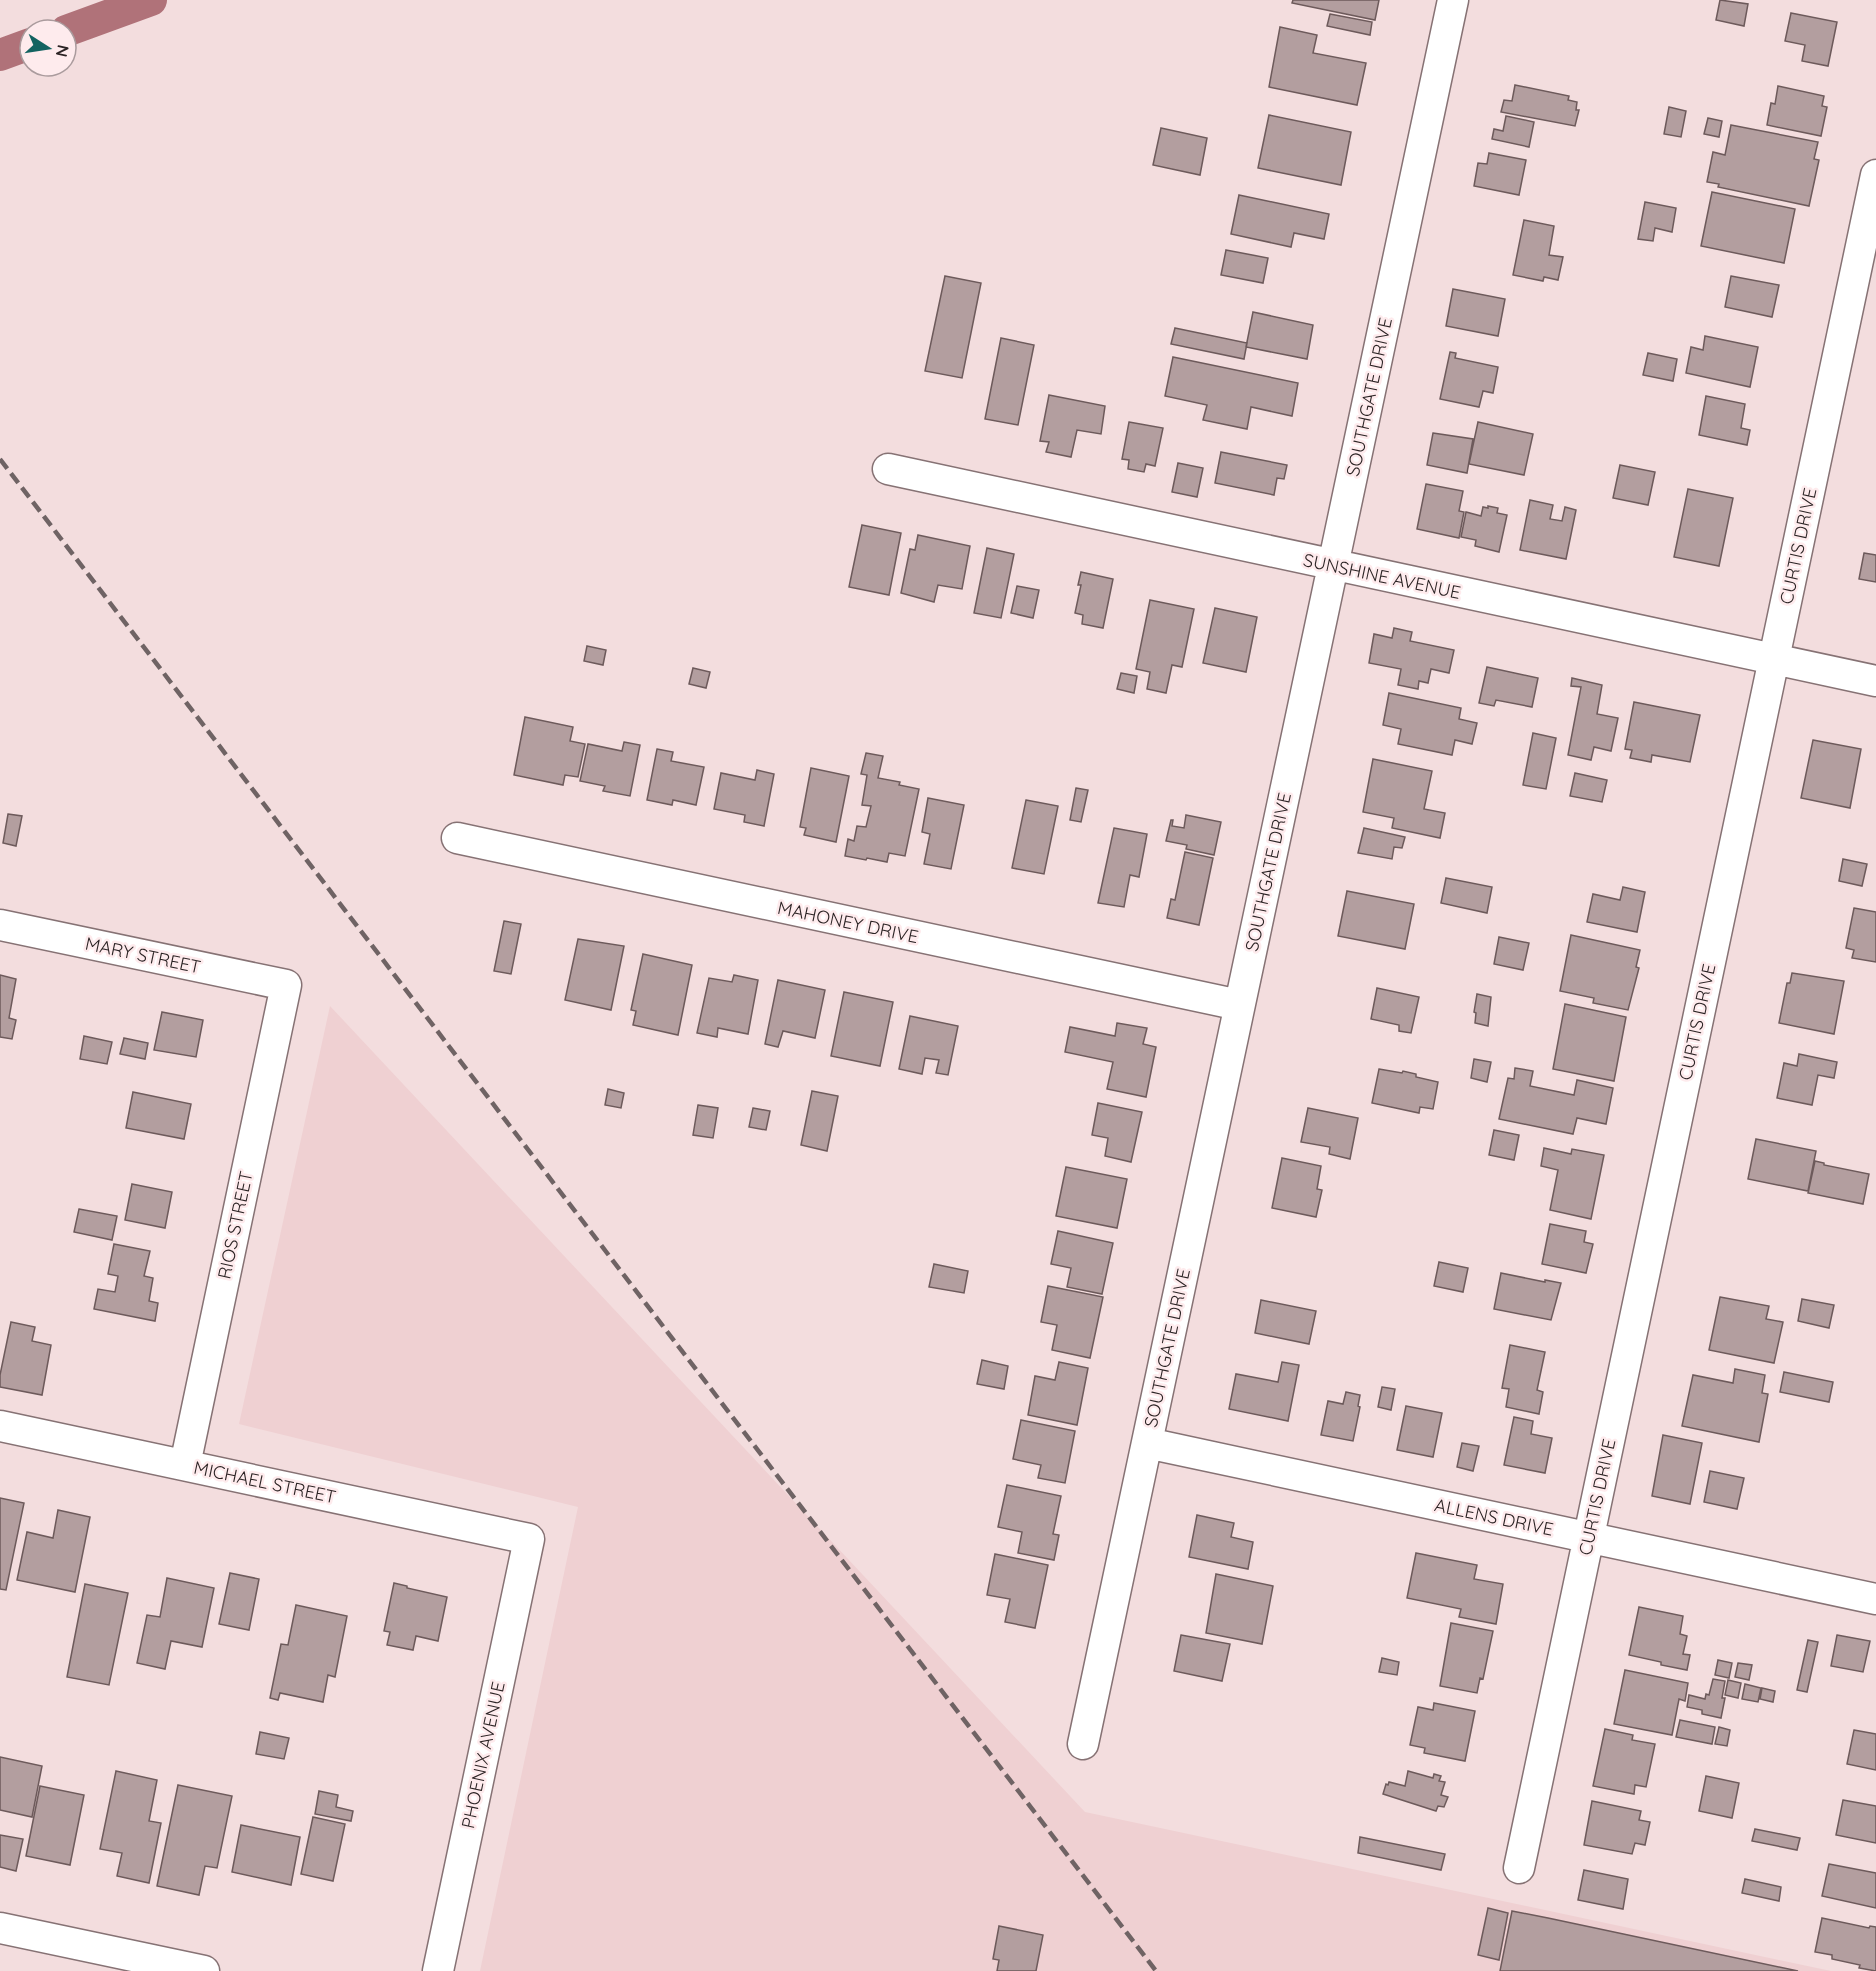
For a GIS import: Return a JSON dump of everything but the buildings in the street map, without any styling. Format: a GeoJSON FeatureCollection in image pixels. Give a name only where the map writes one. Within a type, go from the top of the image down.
{"type":"FeatureCollection","features":[{"type":"Feature","properties":{"kind":"street","name":"SOUTHGATE DRIVE"},"geometry":{"type":"LineString","coordinates":[[1083,1744],[1453,0]]}},
{"type":"Feature","properties":{"kind":"street","name":"CURTIS DRIVE"},"geometry":{"type":"LineString","coordinates":[[1519,1868],[1876,175]]}},
{"type":"Feature","properties":{"kind":"street","name":"SUNSHINE AVENUE"},"geometry":{"type":"LineString","coordinates":[[888,469],[1876,681]]}},
{"type":"Feature","properties":{"kind":"street","name":"MAHONEY DRIVE"},"geometry":{"type":"LineString","coordinates":[[457,838],[1239,1005]]}},
{"type":"Feature","properties":{"kind":"street","name":"MARY STREET"},"geometry":{"type":"LineString","coordinates":[[0,925],[286,985]]}},
{"type":"Feature","properties":{"kind":"street","name":"RIOS STREET"},"geometry":{"type":"LineString","coordinates":[[185,1465],[286,985]]}},
{"type":"Feature","properties":{"kind":"street","name":"MICHAEL STREET"},"geometry":{"type":"LineString","coordinates":[[0,1426],[529,1539]]}},
{"type":"Feature","properties":{"kind":"street","name":"ALLENS DRIVE"},"geometry":{"type":"LineString","coordinates":[[1147,1443],[1876,1599]]}},
{"type":"Feature","properties":{"kind":"street","name":"PHOENIX AVENUE"},"geometry":{"type":"LineString","coordinates":[[438,1971],[529,1539]]}},
{"type":"Feature","properties":{"kind":"street"},"geometry":{"type":"LineString","coordinates":[[0,1928],[204,1971]]}},
{"type":"Feature","properties":{"kind":"shaded area"},"geometry":{"type":"Polygon","coordinates":[[[330,1006],[1085,1812],[1831,1971],[480,1971],[578,1507],[239,1424],[330,1006]]]}},
{"type":"Feature","properties":{"kind":"waterway"},"geometry":{"type":"LineString","coordinates":[[78,27],[151,0]]}},
{"type":"Feature","properties":{"kind":"waterway"},"geometry":{"type":"LineString","coordinates":[[0,55],[18,48]]}},
{"type":"Feature","properties":{"kind":"railway"},"geometry":{"type":"LineString","coordinates":[[0,459],[1156,1971]]}}]}
